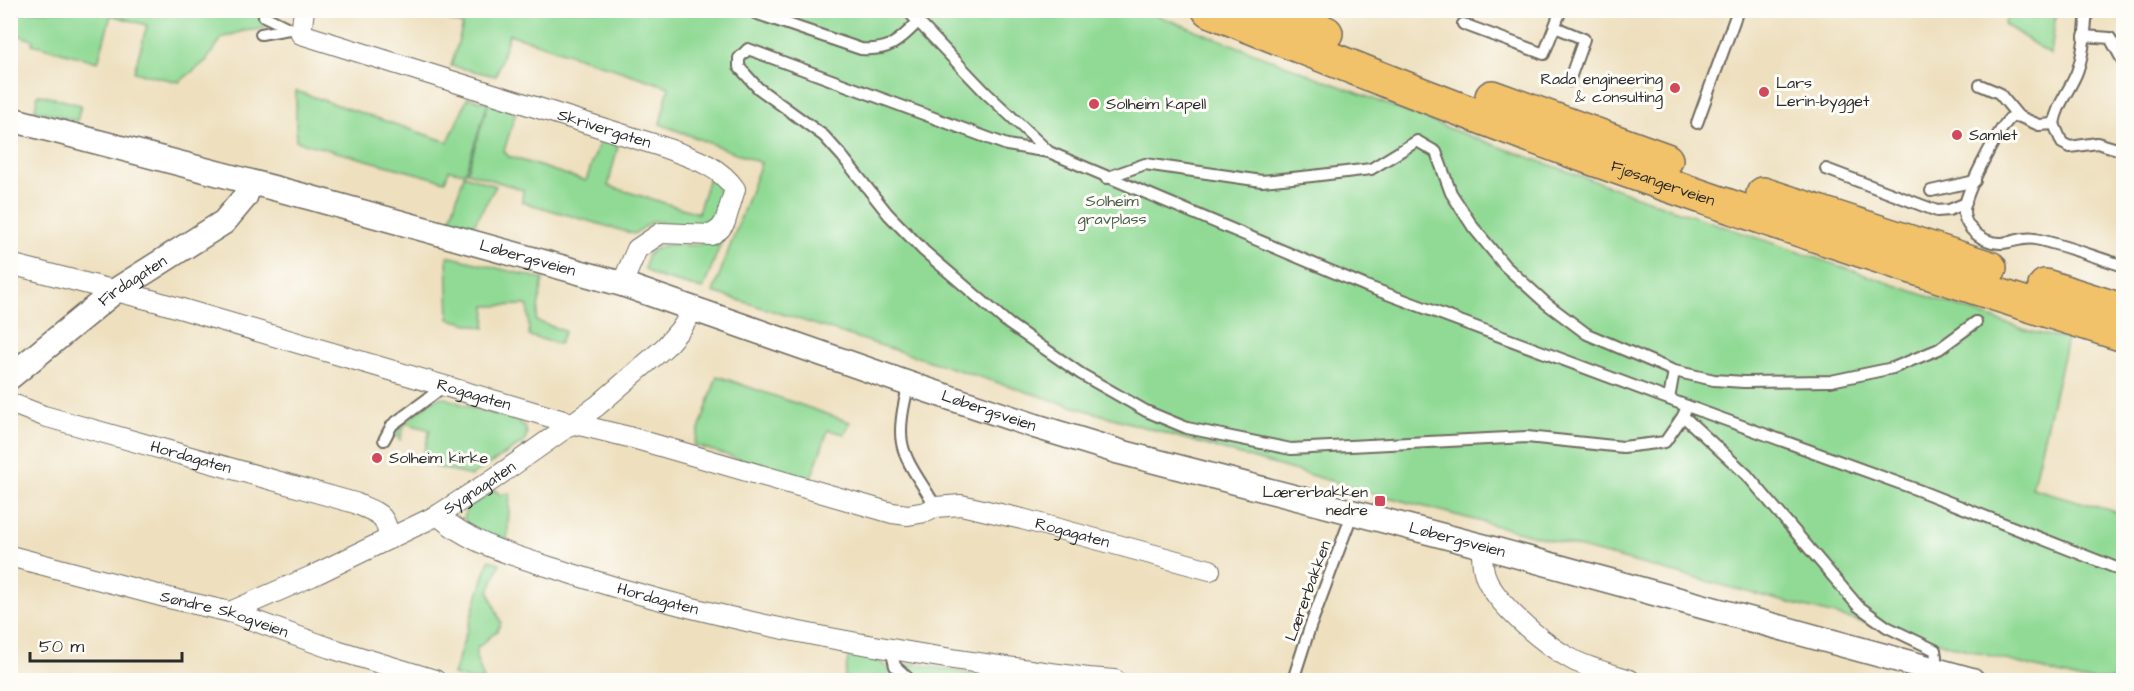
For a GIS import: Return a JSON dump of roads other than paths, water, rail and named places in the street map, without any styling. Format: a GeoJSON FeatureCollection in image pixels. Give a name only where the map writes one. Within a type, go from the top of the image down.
{"type":"FeatureCollection","features":[{"type":"Feature","properties":{"kind":"highway","name":"Fjøsangerveien"},"geometry":{"type":"LineString","coordinates":[[1209,10],[1577,153],[1820,238],[2124,335]]}},
{"type":"Feature","properties":{"kind":"highway","name":"Fjøsangerveien"},"geometry":{"type":"LineString","coordinates":[[1272,10],[1466,87],[1675,164],[2124,311]]}},
{"type":"Feature","properties":{"kind":"street"},"geometry":{"type":"LineString","coordinates":[[295,31],[303,10]]}},
{"type":"Feature","properties":{"kind":"street","name":"Skrivergaten"},"geometry":{"type":"LineString","coordinates":[[295,31],[660,146],[715,168],[727,178],[735,189],[725,222],[720,229],[711,235],[662,233],[637,249],[622,284]]}},
{"type":"Feature","properties":{"kind":"street","name":"Løbergsveien"},"geometry":{"type":"LineString","coordinates":[[10,119],[622,284],[909,384],[1120,452],[1482,546],[1972,681]]}},
{"type":"Feature","properties":{"kind":"street","name":"Firdagaten"},"geometry":{"type":"LineString","coordinates":[[10,377],[115,291],[224,222],[245,197],[250,183]]}},
{"type":"Feature","properties":{"kind":"street","name":"Rogagaten"},"geometry":{"type":"LineString","coordinates":[[10,264],[115,291],[892,513],[908,515],[926,512],[936,507],[961,505],[1136,549],[1209,570]]}},
{"type":"Feature","properties":{"kind":"street","name":"Sygnagaten"},"geometry":{"type":"LineString","coordinates":[[230,612],[312,576],[438,515],[497,477],[597,406],[665,347],[693,310]]}},
{"type":"Feature","properties":{"kind":"street","name":"Hordagaten"},"geometry":{"type":"LineString","coordinates":[[10,403],[44,416],[355,503],[382,516],[387,525],[389,539]]}},
{"type":"Feature","properties":{"kind":"street","name":"Hordagaten"},"geometry":{"type":"LineString","coordinates":[[438,515],[465,536],[546,566],[617,589],[754,623],[891,650],[1115,681]]}},
{"type":"Feature","properties":{"kind":"street"},"geometry":{"type":"LineString","coordinates":[[1482,546],[1482,566],[1488,583],[1536,635],[1575,661],[1630,681]]}},
{"type":"Feature","properties":{"kind":"street","name":"Søndre Skogveien"},"geometry":{"type":"LineString","coordinates":[[10,556],[230,612],[330,648],[435,681]]}},
{"type":"Feature","properties":{"kind":"lane"},"geometry":{"type":"LineString","coordinates":[[907,10],[985,92],[1049,152]]}},
{"type":"Feature","properties":{"kind":"lane"},"geometry":{"type":"LineString","coordinates":[[1463,24],[1544,54],[1561,10]]}},
{"type":"Feature","properties":{"kind":"lane"},"geometry":{"type":"LineString","coordinates":[[1697,123],[1738,10]]}},
{"type":"Feature","properties":{"kind":"lane"},"geometry":{"type":"LineString","coordinates":[[2087,10],[2077,73],[2058,107],[2054,124],[2062,143],[2070,147],[2097,143],[2124,151]]}},
{"type":"Feature","properties":{"kind":"lane"},"geometry":{"type":"LineString","coordinates":[[755,13],[861,49],[874,50],[890,47],[917,23]]}},
{"type":"Feature","properties":{"kind":"lane"},"geometry":{"type":"LineString","coordinates":[[264,16],[295,31]]}},
{"type":"Feature","properties":{"kind":"lane"},"geometry":{"type":"LineString","coordinates":[[1555,27],[1584,39],[1569,81]]}},
{"type":"Feature","properties":{"kind":"lane"},"geometry":{"type":"LineString","coordinates":[[261,34],[295,31]]}},
{"type":"Feature","properties":{"kind":"lane"},"geometry":{"type":"LineString","coordinates":[[2084,36],[2110,38],[2124,63]]}},
{"type":"Feature","properties":{"kind":"lane"},"geometry":{"type":"LineString","coordinates":[[1685,411],[1665,442],[1623,447],[1527,438],[1292,449],[1187,428],[1146,411],[1081,374],[1009,324],[924,251],[872,196],[824,136],[758,88],[739,67],[739,58],[748,49],[1007,145],[1049,152],[1366,286],[1669,399],[1685,411],[1747,475],[1858,606],[1887,627],[1935,650],[1934,670]]}},
{"type":"Feature","properties":{"kind":"lane"},"geometry":{"type":"LineString","coordinates":[[1980,85],[1999,93],[2018,116],[2040,125],[2054,124]]}},
{"type":"Feature","properties":{"kind":"lane"},"geometry":{"type":"LineString","coordinates":[[2018,116],[2010,118],[2004,125],[1991,147],[1966,203],[1964,210],[1966,221],[1973,231],[1985,240],[2001,245],[2032,238],[2124,266]]}},
{"type":"Feature","properties":{"kind":"lane"},"geometry":{"type":"LineString","coordinates":[[1106,178],[1145,164],[1262,181],[1312,177],[1371,169],[1417,141],[1436,152],[1451,193],[1473,227],[1505,266],[1547,304],[1587,334],[1674,371],[1714,380],[1831,381],[1893,368],[1939,350],[1976,322]]}},
{"type":"Feature","properties":{"kind":"lane"},"geometry":{"type":"LineString","coordinates":[[1826,169],[1937,211],[1948,210],[1966,203]]}},
{"type":"Feature","properties":{"kind":"lane"},"geometry":{"type":"LineString","coordinates":[[1931,191],[1975,181]]}},
{"type":"Feature","properties":{"kind":"lane"},"geometry":{"type":"LineString","coordinates":[[1669,399],[1674,371]]}},
{"type":"Feature","properties":{"kind":"lane"},"geometry":{"type":"LineString","coordinates":[[909,384],[902,413],[901,446],[912,470],[936,507]]}},
{"type":"Feature","properties":{"kind":"lane"},"geometry":{"type":"LineString","coordinates":[[384,440],[392,425],[446,385]]}},
{"type":"Feature","properties":{"kind":"lane"},"geometry":{"type":"LineString","coordinates":[[1685,411],[1918,490],[2124,571]]}},
{"type":"Feature","properties":{"kind":"lane","name":"Lærerbakken"},"geometry":{"type":"LineString","coordinates":[[1293,681],[1310,627],[1353,512]]}},
{"type":"Feature","properties":{"kind":"lane"},"geometry":{"type":"LineString","coordinates":[[891,650],[895,666],[910,681]]}},
{"type":"Feature","properties":{"kind":"place","name":"Rada engineering & consulting"},"geometry":{"type":"Point","coordinates":[1675,88]}},
{"type":"Feature","properties":{"kind":"place","name":"Lars Lerin-bygget"},"geometry":{"type":"Point","coordinates":[1764,92]}},
{"type":"Feature","properties":{"kind":"place","name":"Solheim kapell"},"geometry":{"type":"Point","coordinates":[1094,104]}},
{"type":"Feature","properties":{"kind":"place","name":"Samlet"},"geometry":{"type":"Point","coordinates":[1957,135]}},
{"type":"Feature","properties":{"kind":"place","name":"Solheim kirke"},"geometry":{"type":"Point","coordinates":[377,458]}},
{"type":"Feature","properties":{"kind":"place","name":"Lærerbakken nedre"},"geometry":{"type":"Point","coordinates":[1380,501]}},
{"type":"Feature","properties":{"kind":"park label","name":"Solheim gravplass"},"geometry":{"type":"Point","coordinates":[1112,210]}}]}
